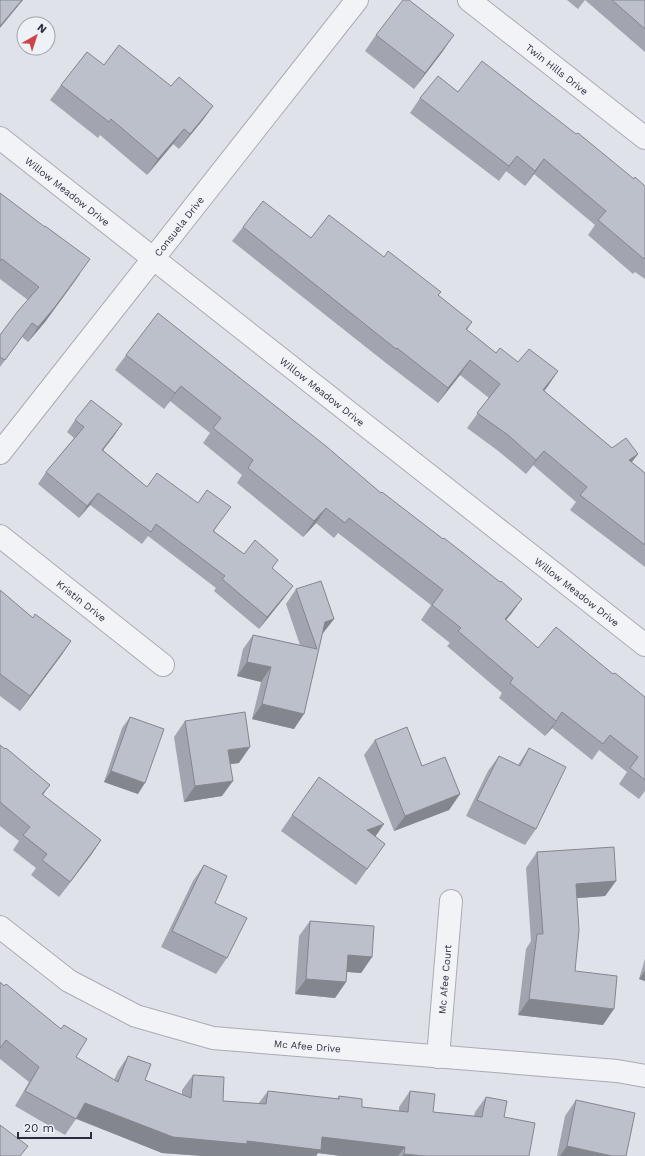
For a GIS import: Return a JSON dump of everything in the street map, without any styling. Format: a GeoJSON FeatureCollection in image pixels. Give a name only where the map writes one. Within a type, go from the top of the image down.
{"type":"FeatureCollection","features":[{"type":"Feature","properties":{"kind":"street","name":"Consuela Drive"},"geometry":{"type":"LineString","coordinates":[[0,453],[357,0]]}},
{"type":"Feature","properties":{"kind":"street","name":"Twin Hills Drive"},"geometry":{"type":"LineString","coordinates":[[468,0],[645,138]]}},
{"type":"Feature","properties":{"kind":"street","name":"Willow Meadow Drive"},"geometry":{"type":"LineString","coordinates":[[0,138],[645,645]]}},
{"type":"Feature","properties":{"kind":"street","name":"Kristin Drive"},"geometry":{"type":"LineString","coordinates":[[0,536],[163,664]]}},
{"type":"Feature","properties":{"kind":"street","name":"Mc Afee Court"},"geometry":{"type":"LineString","coordinates":[[438,1057],[451,901]]}},
{"type":"Feature","properties":{"kind":"street","name":"Mc Afee Drive"},"geometry":{"type":"LineString","coordinates":[[0,927],[69,981],[136,1016],[213,1038],[617,1071],[645,1076]]}},
{"type":"Feature","properties":{"kind":"building"},"geometry":{"type":"Polygon","coordinates":[[[0,0],[22,0],[0,26],[0,0]]]}},
{"type":"Feature","properties":{"kind":"building"},"geometry":{"type":"Polygon","coordinates":[[[403,0],[409,0],[454,35],[425,73],[376,35],[403,0]]]}},
{"type":"Feature","properties":{"kind":"building"},"geometry":{"type":"Polygon","coordinates":[[[612,0],[645,0],[645,29],[612,0]]]}},
{"type":"Feature","properties":{"kind":"building"},"geometry":{"type":"Polygon","coordinates":[[[119,45],[171,86],[179,77],[213,106],[190,134],[184,129],[158,159],[111,119],[109,122],[61,85],[87,52],[104,65],[119,45]]]}},
{"type":"Feature","properties":{"kind":"building"},"geometry":{"type":"Polygon","coordinates":[[[482,61],[576,134],[578,133],[634,179],[635,177],[645,186],[644,259],[598,220],[606,211],[544,159],[535,171],[517,156],[509,166],[420,98],[438,76],[458,92],[482,61]]]}},
{"type":"Feature","properties":{"kind":"building"},"geometry":{"type":"Polygon","coordinates":[[[0,193],[90,259],[55,307],[38,327],[32,323],[5,360],[0,357],[0,335],[39,287],[2,259],[0,261],[0,193]]]}},
{"type":"Feature","properties":{"kind":"building"},"geometry":{"type":"Polygon","coordinates":[[[263,201],[311,238],[329,215],[384,257],[388,251],[441,292],[438,295],[472,322],[466,329],[496,353],[500,348],[518,362],[529,349],[558,371],[543,390],[612,448],[626,438],[638,454],[629,460],[645,473],[645,545],[580,495],[587,487],[544,451],[536,460],[508,435],[477,413],[500,384],[470,360],[448,388],[397,348],[396,349],[243,227],[263,201]]]}},
{"type":"Feature","properties":{"kind":"building"},"geometry":{"type":"Polygon","coordinates":[[[158,313],[327,447],[381,493],[382,492],[443,539],[444,538],[500,582],[501,581],[522,599],[505,619],[538,648],[556,627],[613,674],[615,673],[645,697],[645,780],[630,768],[638,757],[610,735],[603,744],[562,712],[556,721],[510,683],[513,678],[458,631],[461,628],[432,605],[443,590],[349,518],[345,523],[326,508],[314,521],[248,468],[253,460],[213,428],[221,418],[181,386],[175,393],[126,355],[158,313]]]}},
{"type":"Feature","properties":{"kind":"building"},"geometry":{"type":"Polygon","coordinates":[[[91,400],[122,424],[102,450],[147,487],[157,473],[198,503],[207,490],[231,507],[213,531],[244,554],[255,540],[278,560],[272,568],[293,586],[267,617],[222,579],[225,576],[156,524],[151,532],[98,493],[87,506],[46,472],[84,427],[75,420],[91,400]]]}},
{"type":"Feature","properties":{"kind":"building"},"geometry":{"type":"Polygon","coordinates":[[[321,581],[334,619],[325,622],[304,714],[262,704],[271,667],[247,662],[253,635],[317,649],[296,589],[321,581]]]}},
{"type":"Feature","properties":{"kind":"building"},"geometry":{"type":"Polygon","coordinates":[[[0,590],[33,618],[35,614],[71,641],[30,696],[0,674],[0,590]]]}},
{"type":"Feature","properties":{"kind":"building"},"geometry":{"type":"Polygon","coordinates":[[[245,712],[250,747],[228,750],[233,781],[195,786],[185,721],[245,712]]]}},
{"type":"Feature","properties":{"kind":"building"},"geometry":{"type":"Polygon","coordinates":[[[130,717],[164,729],[145,783],[111,771],[130,717]]]}},
{"type":"Feature","properties":{"kind":"building"},"geometry":{"type":"Polygon","coordinates":[[[407,727],[422,766],[445,757],[460,794],[405,816],[375,740],[407,727]]]}},
{"type":"Feature","properties":{"kind":"building"},"geometry":{"type":"Polygon","coordinates":[[[0,745],[5,749],[6,748],[50,785],[42,794],[101,840],[70,882],[42,860],[47,854],[23,835],[30,827],[0,802],[0,745]]]}},
{"type":"Feature","properties":{"kind":"building"},"geometry":{"type":"Polygon","coordinates":[[[529,748],[566,767],[536,829],[477,800],[499,756],[520,766],[529,748]]]}},
{"type":"Feature","properties":{"kind":"building"},"geometry":{"type":"Polygon","coordinates":[[[319,777],[384,824],[367,830],[385,844],[367,869],[292,815],[319,777]]]}},
{"type":"Feature","properties":{"kind":"building"},"geometry":{"type":"Polygon","coordinates":[[[614,847],[616,881],[576,884],[579,930],[575,971],[617,976],[614,1009],[529,999],[537,934],[543,934],[537,852],[614,847]]]}},
{"type":"Feature","properties":{"kind":"building"},"geometry":{"type":"Polygon","coordinates":[[[204,865],[227,876],[215,903],[247,918],[227,958],[172,931],[204,865]]]}},
{"type":"Feature","properties":{"kind":"building"},"geometry":{"type":"Polygon","coordinates":[[[310,921],[374,926],[372,957],[348,955],[346,982],[306,979],[310,921]]]}},
{"type":"Feature","properties":{"kind":"building"},"geometry":{"type":"Polygon","coordinates":[[[0,982],[4,986],[6,984],[61,1029],[64,1025],[87,1039],[76,1057],[118,1082],[128,1056],[151,1064],[145,1080],[191,1098],[193,1075],[224,1077],[223,1101],[266,1104],[268,1091],[339,1099],[339,1096],[362,1099],[362,1107],[408,1112],[410,1091],[435,1094],[433,1112],[482,1117],[486,1097],[507,1101],[504,1117],[535,1123],[529,1156],[425,1156],[404,1154],[405,1147],[322,1137],[321,1150],[247,1141],[247,1144],[173,1137],[85,1103],[76,1119],[25,1091],[39,1067],[6,1040],[0,1048],[0,982]]]}},
{"type":"Feature","properties":{"kind":"building"},"geometry":{"type":"Polygon","coordinates":[[[576,1100],[635,1113],[626,1156],[612,1156],[567,1146],[576,1100]]]}},
{"type":"Feature","properties":{"kind":"building"},"geometry":{"type":"Polygon","coordinates":[[[0,1125],[28,1146],[20,1156],[0,1156],[0,1125]]]}}]}
